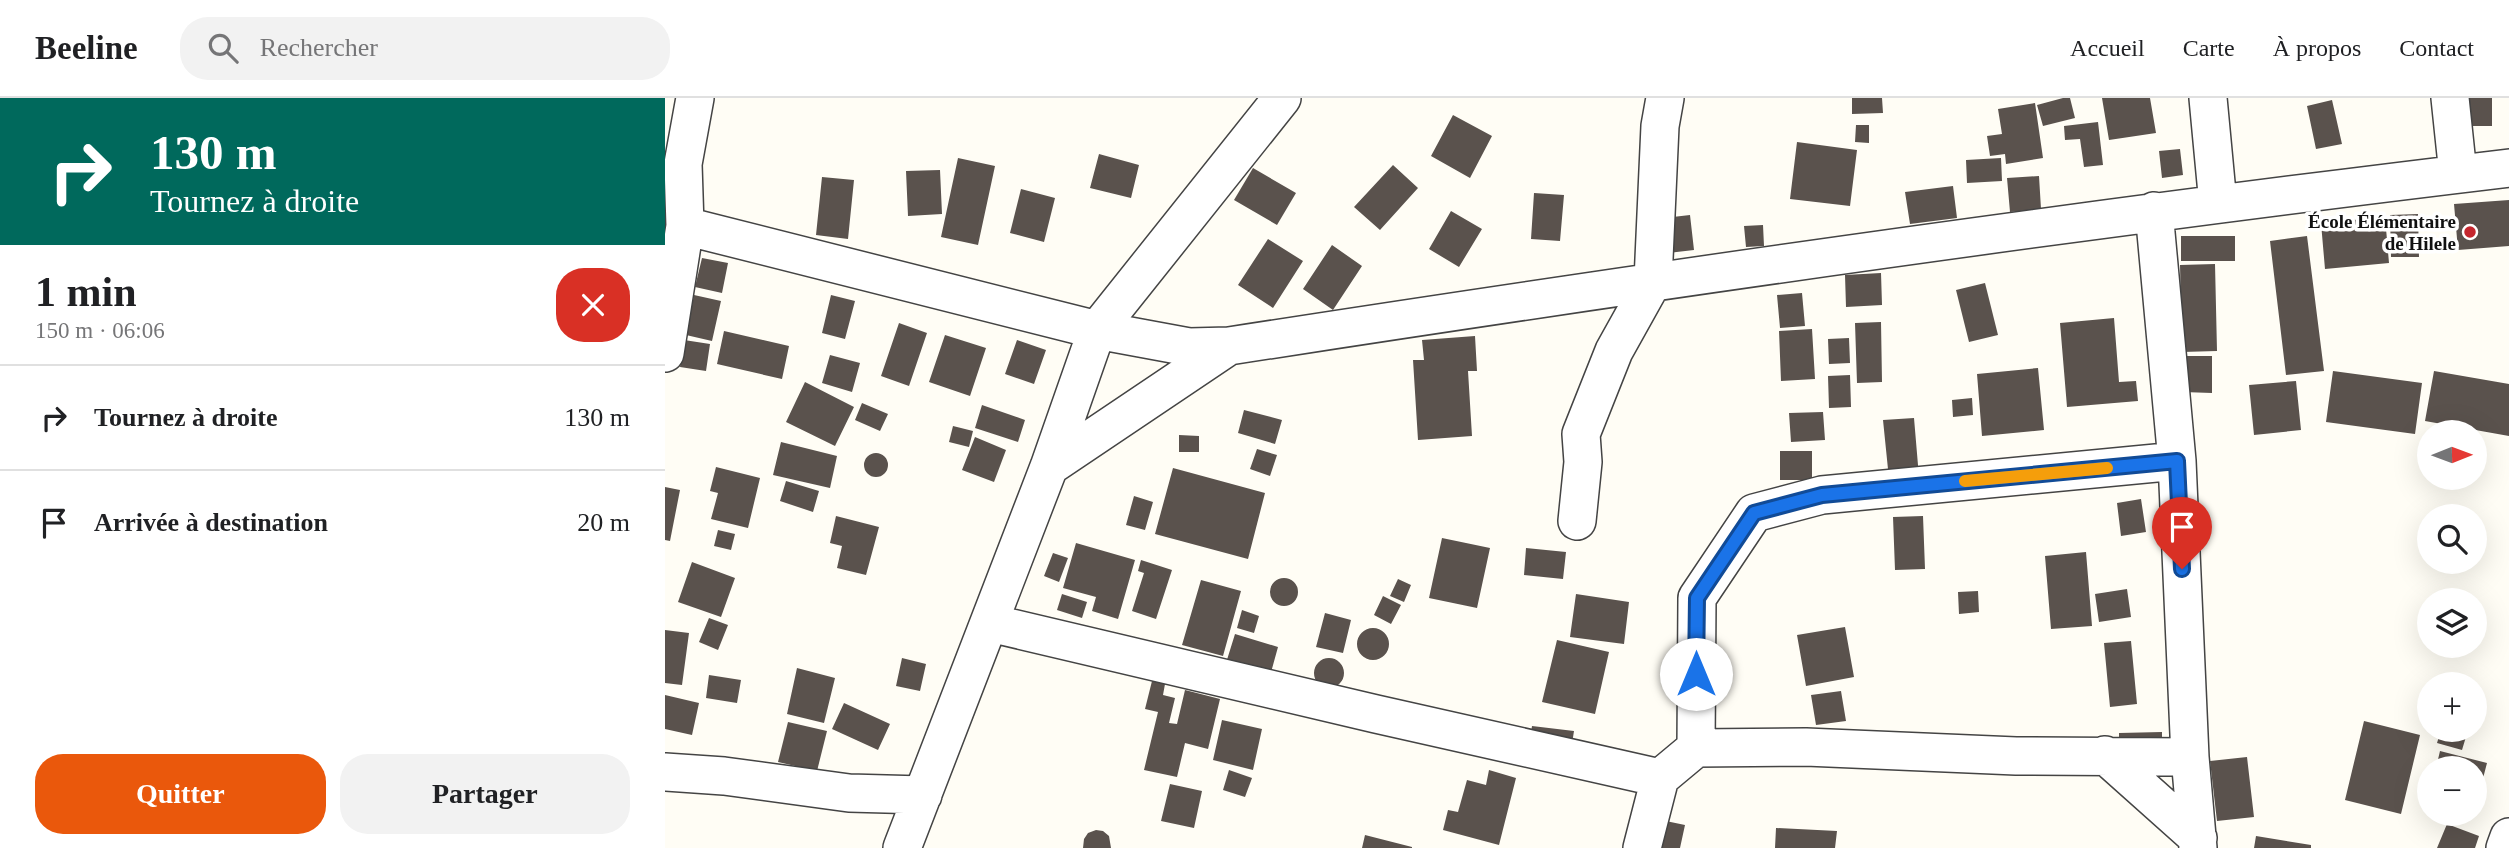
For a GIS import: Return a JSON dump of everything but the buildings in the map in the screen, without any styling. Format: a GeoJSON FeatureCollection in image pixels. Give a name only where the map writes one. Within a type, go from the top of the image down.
{"type":"FeatureCollection","features":[{"type":"Feature","properties":{"kind":"street"},"geometry":{"type":"LineString","coordinates":[[665,353],[685,226],[674,162],[695,98]]}},
{"type":"Feature","properties":{"kind":"street"},"geometry":{"type":"LineString","coordinates":[[902,848],[1049,467],[1097,330],[1282,98]]}},
{"type":"Feature","properties":{"kind":"street"},"geometry":{"type":"LineString","coordinates":[[1577,521],[1583,462],[1581,435],[1613,351],[1653,281],[1660,140],[1665,98]]}},
{"type":"Feature","properties":{"kind":"street"},"geometry":{"type":"LineString","coordinates":[[2208,98],[2218,204]]}},
{"type":"Feature","properties":{"kind":"street"},"geometry":{"type":"LineString","coordinates":[[2450,98],[2458,174]]}},
{"type":"Feature","properties":{"kind":"street"},"geometry":{"type":"LineString","coordinates":[[685,226],[1097,330],[1189,347],[1229,346],[1653,281],[2154,211],[2509,168]]}},
{"type":"Feature","properties":{"kind":"street"},"geometry":{"type":"LineString","coordinates":[[2154,211],[2177,461],[2190,757],[2198,843]]}},
{"type":"Feature","properties":{"kind":"street"},"geometry":{"type":"LineString","coordinates":[[1049,467],[1229,346]]}},
{"type":"Feature","properties":{"kind":"street"},"geometry":{"type":"LineString","coordinates":[[1696,748],[1697,598],[1754,513],[1822,495],[2177,461]]}},
{"type":"Feature","properties":{"kind":"street"},"geometry":{"type":"LineString","coordinates":[[990,623],[1660,778]]}},
{"type":"Feature","properties":{"kind":"street"},"geometry":{"type":"LineString","coordinates":[[1642,848],[1660,778],[1696,748],[1806,747],[2016,756],[2190,757]]}},
{"type":"Feature","properties":{"kind":"street"},"geometry":{"type":"LineString","coordinates":[[2105,755],[2198,843]]}},
{"type":"Feature","properties":{"kind":"street"},"geometry":{"type":"LineString","coordinates":[[665,772],[724,776],[849,793],[923,795]]}},
{"type":"Feature","properties":{"kind":"street"},"geometry":{"type":"LineString","coordinates":[[2505,848],[2509,837]]}},
{"type":"Feature","properties":{"kind":"slow traffic"},"geometry":{"type":"LineString","coordinates":[[1965,481],[2107,468]]}},
{"type":"Feature","properties":{"kind":"place","name":"École Élémentaire de Hilele"},"geometry":{"type":"Point","coordinates":[2470,232]}},
{"type":"Feature","properties":{"kind":"route"},"geometry":{"type":"LineString","coordinates":[[1696,674],[1697,598],[1754,513],[1822,495],[2177,461],[2182,569]]}}]}
